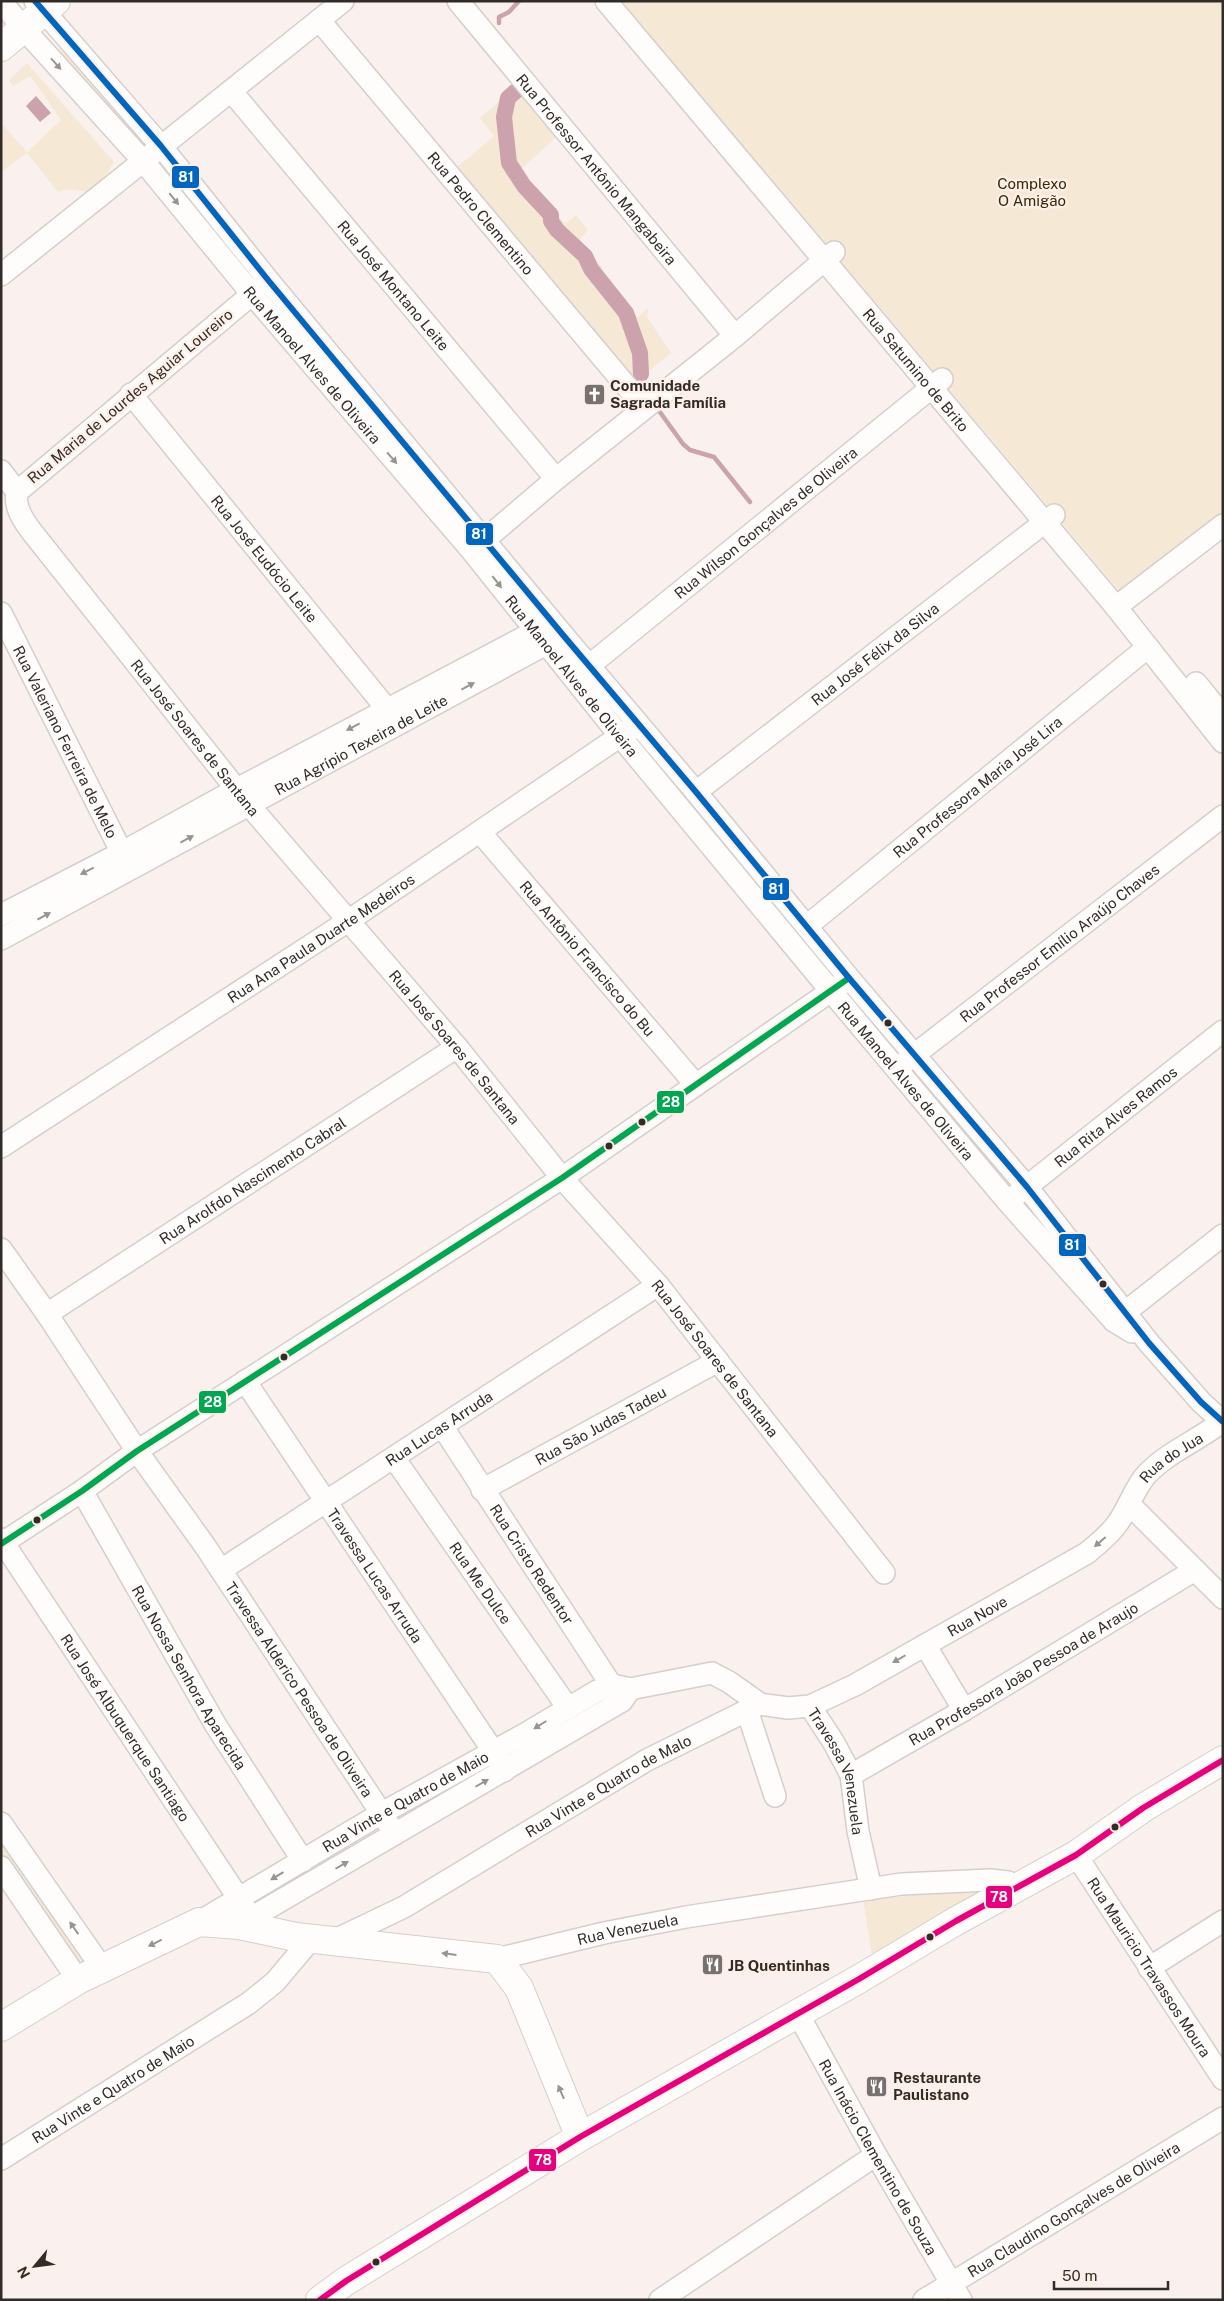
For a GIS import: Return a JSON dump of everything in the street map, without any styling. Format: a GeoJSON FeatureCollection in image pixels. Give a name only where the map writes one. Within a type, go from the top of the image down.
{"type":"FeatureCollection","features":[{"type":"Feature","properties":{"kind":"main road"},"geometry":{"type":"LineString","coordinates":[[10,39],[47,4]]}},
{"type":"Feature","properties":{"kind":"main road"},"geometry":{"type":"LineString","coordinates":[[320,2300],[346,2281],[580,2137],[798,2014],[1015,1887],[1076,1855],[1143,1808],[1223,1760]]}},
{"type":"Feature","properties":{"kind":"main road"},"geometry":{"type":"LineString","coordinates":[[1,2027],[90,1974],[199,1922],[243,1914]]}},
{"type":"Feature","properties":{"kind":"main road","name":"Rua Venezuela"},"geometry":{"type":"LineString","coordinates":[[243,1914],[296,1937],[497,1960]]}},
{"type":"Feature","properties":{"kind":"main road"},"geometry":{"type":"LineString","coordinates":[[497,1960],[518,1988],[580,2137]]}},
{"type":"Feature","properties":{"kind":"street","name":"Rua Manoel Alves de Oliveira"},"geometry":{"type":"LineString","coordinates":[[2,1],[10,39],[144,162],[252,294],[478,545]]}},
{"type":"Feature","properties":{"kind":"street"},"geometry":{"type":"LineString","coordinates":[[1,275],[232,92],[343,1]]}},
{"type":"Feature","properties":{"kind":"street","name":"Rua Professor Antônio Mangabeira"},"geometry":{"type":"LineString","coordinates":[[458,1],[735,336]]}},
{"type":"Feature","properties":{"kind":"street","name":"Rua Satumino de Brito"},"geometry":{"type":"LineString","coordinates":[[606,1],[829,256],[1121,603],[1223,716]]}},
{"type":"Feature","properties":{"kind":"street","name":"Rua Satumino de Brito"},"geometry":{"type":"LineString","coordinates":[[623,1],[829,256]]}},
{"type":"Feature","properties":{"kind":"street","name":"Rua Manoel Alves de Oliveira"},"geometry":{"type":"LineString","coordinates":[[47,4],[550,633],[620,736],[830,991],[1008,1202],[1149,1343],[1201,1402],[1222,1421]]}},
{"type":"Feature","properties":{"kind":"street","name":"Rua Pedro Clementino"},"geometry":{"type":"LineString","coordinates":[[319,20],[644,407]]}},
{"type":"Feature","properties":{"kind":"street","name":"Rua José Montano Leite"},"geometry":{"type":"LineString","coordinates":[[232,92],[556,479]]}},
{"type":"Feature","properties":{"kind":"street"},"geometry":{"type":"LineString","coordinates":[[193,222],[210,207]]}},
{"type":"Feature","properties":{"kind":"street"},"geometry":{"type":"LineString","coordinates":[[478,545],[644,407],[735,336],[829,256]]}},
{"type":"Feature","properties":{"kind":"street","name":"Rua Maria de Lourdes Aguiar Loureiro"},"geometry":{"type":"LineString","coordinates":[[24,522],[18,508],[17,492],[268,280]]}},
{"type":"Feature","properties":{"kind":"street","name":"Rua Wilson Gonçalves de Oliveira"},"geometry":{"type":"LineString","coordinates":[[590,665],[937,383]]}},
{"type":"Feature","properties":{"kind":"street","name":"Rua José Eudócio Leite"},"geometry":{"type":"LineString","coordinates":[[131,394],[393,716]]}},
{"type":"Feature","properties":{"kind":"street"},"geometry":{"type":"LineString","coordinates":[[1,471],[17,492]]}},
{"type":"Feature","properties":{"kind":"street","name":"Rua José Félix da Silva"},"geometry":{"type":"LineString","coordinates":[[696,792],[1049,519]]}},
{"type":"Feature","properties":{"kind":"street","name":"Rua José Soares de Santana"},"geometry":{"type":"LineString","coordinates":[[24,522],[243,797],[457,1047],[562,1178],[658,1286],[884,1574]]}},
{"type":"Feature","properties":{"kind":"street"},"geometry":{"type":"LineString","coordinates":[[1121,603],[1223,525]]}},
{"type":"Feature","properties":{"kind":"street","name":"Rua Satumino de Brito"},"geometry":{"type":"LineString","coordinates":[[1121,603],[1148,647],[1223,742]]}},
{"type":"Feature","properties":{"kind":"street","name":"Rua Valeriano Ferreira de Melo"},"geometry":{"type":"LineString","coordinates":[[1,613],[126,861]]}},
{"type":"Feature","properties":{"kind":"street","name":"Rua Manoel Alves de Oliveira"},"geometry":{"type":"LineString","coordinates":[[550,633],[590,665],[849,978],[1027,1187],[1120,1316]]}},
{"type":"Feature","properties":{"kind":"street","name":"Rua Agrípio Texeira de Leite"},"geometry":{"type":"LineString","coordinates":[[1,939],[126,861],[550,633]]}},
{"type":"Feature","properties":{"kind":"street","name":"Rua Professora Maria José Lira"},"geometry":{"type":"LineString","coordinates":[[807,926],[1148,647]]}},
{"type":"Feature","properties":{"kind":"street","name":"Rua Ana Paula Duarte Medeiros"},"geometry":{"type":"LineString","coordinates":[[1,1147],[348,921],[637,724]]}},
{"type":"Feature","properties":{"kind":"street","name":"Rua Professor Emílio Araújo Chaves"},"geometry":{"type":"LineString","coordinates":[[896,1069],[1223,816]]}},
{"type":"Feature","properties":{"kind":"street","name":"Rua Antônio Francisco do Bu"},"geometry":{"type":"LineString","coordinates":[[480,832],[696,1085]]}},
{"type":"Feature","properties":{"kind":"street","name":"Rua Agrípio Texeira de Leite"},"geometry":{"type":"LineString","coordinates":[[1,915],[126,861]]}},
{"type":"Feature","properties":{"kind":"street"},"geometry":{"type":"LineString","coordinates":[[2,1542],[82,1492],[137,1451],[562,1178],[849,978]]}},
{"type":"Feature","properties":{"kind":"street","name":"Rua Rita Alves Ramos"},"geometry":{"type":"LineString","coordinates":[[1008,1202],[1223,1031]]}},
{"type":"Feature","properties":{"kind":"street","name":"Rua Arolfdo Nascimento Cabral"},"geometry":{"type":"LineString","coordinates":[[47,1314],[457,1047]]}},
{"type":"Feature","properties":{"kind":"street"},"geometry":{"type":"LineString","coordinates":[[1120,1316],[1223,1235]]}},
{"type":"Feature","properties":{"kind":"street","name":"Travessa Alderico Pessoa de Oliveira"},"geometry":{"type":"LineString","coordinates":[[1,1249],[47,1314],[137,1451],[221,1570],[395,1834]]}},
{"type":"Feature","properties":{"kind":"street","name":"Rua Lucas Arruda"},"geometry":{"type":"LineString","coordinates":[[221,1570],[658,1286]]}},
{"type":"Feature","properties":{"kind":"street","name":"Rua São Judas Tadeu"},"geometry":{"type":"LineString","coordinates":[[482,1490],[718,1361]]}},
{"type":"Feature","properties":{"kind":"street","name":"Travessa Lucas Arruda"},"geometry":{"type":"LineString","coordinates":[[245,1381],[504,1770]]}},
{"type":"Feature","properties":{"kind":"street","name":"Rua do Jua"},"geometry":{"type":"LineString","coordinates":[[1129,1504],[1141,1483],[1154,1468],[1222,1421]]}},
{"type":"Feature","properties":{"kind":"street","name":"Rua Cristo Redentor"},"geometry":{"type":"LineString","coordinates":[[442,1426],[482,1490],[622,1692]]}},
{"type":"Feature","properties":{"kind":"street","name":"Rua Me Dulce"},"geometry":{"type":"LineString","coordinates":[[394,1458],[568,1708]]}},
{"type":"Feature","properties":{"kind":"street","name":"Rua Nossa Senhora Aparecida"},"geometry":{"type":"LineString","coordinates":[[82,1492],[215,1724],[303,1861]]}},
{"type":"Feature","properties":{"kind":"street"},"geometry":{"type":"LineString","coordinates":[[1129,1504],[1223,1598]]}},
{"type":"Feature","properties":{"kind":"street","name":"Rua Nove"},"geometry":{"type":"LineString","coordinates":[[810,1706],[854,1685],[1087,1553],[1108,1534],[1129,1504]]}},
{"type":"Feature","properties":{"kind":"street","name":"Rua José Albuquerque Santiago"},"geometry":{"type":"LineString","coordinates":[[2,1542],[243,1914]]}},
{"type":"Feature","properties":{"kind":"street","name":"Rua Professora João Pessoa de Araujo"},"geometry":{"type":"LineString","coordinates":[[850,1775],[964,1710],[1195,1570]]}},
{"type":"Feature","properties":{"kind":"street"},"geometry":{"type":"LineString","coordinates":[[925,1645],[964,1710]]}},
{"type":"Feature","properties":{"kind":"street"},"geometry":{"type":"LineString","coordinates":[[622,1692],[712,1673],[729,1682],[754,1707],[775,1796]]}},
{"type":"Feature","properties":{"kind":"street","name":"Rua Vinte e Quatro de Maio"},"geometry":{"type":"LineString","coordinates":[[243,1914],[303,1861],[382,1813],[597,1691],[622,1692]]}},
{"type":"Feature","properties":{"kind":"street","name":"Rua Vinte e Quatro de Maio"},"geometry":{"type":"LineString","coordinates":[[243,1914],[395,1834],[504,1770],[622,1692]]}},
{"type":"Feature","properties":{"kind":"street","name":"Travessa Venezuela"},"geometry":{"type":"LineString","coordinates":[[754,1707],[788,1708],[810,1706],[834,1743],[850,1775],[858,1831],[871,1889]]}},
{"type":"Feature","properties":{"kind":"street","name":"Rua Vinte e Quatro de Malo"},"geometry":{"type":"LineString","coordinates":[[324,1939],[404,1907],[647,1760],[754,1707]]}},
{"type":"Feature","properties":{"kind":"street"},"geometry":{"type":"LineString","coordinates":[[1,1823],[90,1974]]}},
{"type":"Feature","properties":{"kind":"street","name":"Rua Mauricio Travassos Moura"},"geometry":{"type":"LineString","coordinates":[[1076,1855],[1223,2079]]}},
{"type":"Feature","properties":{"kind":"street","name":"Rua Venezuela"},"geometry":{"type":"LineString","coordinates":[[497,1960],[604,1933],[686,1917],[901,1884],[990,1880],[1008,1882],[1015,1887]]}},
{"type":"Feature","properties":{"kind":"street"},"geometry":{"type":"LineString","coordinates":[[5,1881],[90,1974]]}},
{"type":"Feature","properties":{"kind":"street"},"geometry":{"type":"LineString","coordinates":[[1149,1968],[1223,1921]]}},
{"type":"Feature","properties":{"kind":"street","name":"Rua Vinte e Quatro de Maio"},"geometry":{"type":"LineString","coordinates":[[1,2159],[249,2003],[324,1939]]}},
{"type":"Feature","properties":{"kind":"street","name":"Rua Inácio Clementino de Souza"},"geometry":{"type":"LineString","coordinates":[[798,2014],[876,2155],[956,2290]]}},
{"type":"Feature","properties":{"kind":"street","name":"Rua Claudino Gonçalves de Oliveira"},"geometry":{"type":"LineString","coordinates":[[924,2300],[956,2290],[1223,2118]]}},
{"type":"Feature","properties":{"kind":"street"},"geometry":{"type":"LineString","coordinates":[[660,2300],[876,2155]]}},
{"type":"Feature","properties":{"kind":"green space","name":"Complexo O Amigão"},"geometry":{"type":"Polygon","coordinates":[[[621,1],[1223,1],[1223,513],[1122,594],[621,1]]]}},
{"type":"Feature","properties":{"kind":"green space"},"geometry":{"type":"Polygon","coordinates":[[[69,41],[161,146],[146,157],[54,54],[69,41]]]}},
{"type":"Feature","properties":{"kind":"green space"},"geometry":{"type":"Polygon","coordinates":[[[27,63],[114,162],[105,177],[92,189],[87,191],[67,190],[58,192],[27,153],[1,172],[1,123],[27,152],[61,120],[30,76],[13,86],[9,80],[27,63]]]}},
{"type":"Feature","properties":{"kind":"green space"},"geometry":{"type":"Polygon","coordinates":[[[518,85],[560,134],[520,170],[565,224],[576,215],[588,230],[579,241],[603,268],[600,274],[638,317],[648,308],[647,317],[671,353],[637,381],[456,168],[494,136],[480,118],[518,85]]]}},
{"type":"Feature","properties":{"kind":"green space"},"geometry":{"type":"Polygon","coordinates":[[[1,1831],[95,1968],[79,1975],[1,1859],[1,1831]]]}},
{"type":"Feature","properties":{"kind":"green space"},"geometry":{"type":"Polygon","coordinates":[[[984,1891],[873,1962],[863,1899],[984,1891]]]}},
{"type":"Feature","properties":{"kind":"shaded area"},"geometry":{"type":"Polygon","coordinates":[[[36,96],[51,113],[40,122],[26,106],[36,96]]]}},
{"type":"Feature","properties":{"kind":"waterway"},"geometry":{"type":"LineString","coordinates":[[499,23],[499,17],[509,12],[519,1]]}},
{"type":"Feature","properties":{"kind":"waterway"},"geometry":{"type":"LineString","coordinates":[[516,91],[508,98],[504,117],[509,163],[524,186],[551,215],[551,221],[557,230],[585,256],[591,269],[626,313],[640,353],[641,374]]}},
{"type":"Feature","properties":{"kind":"waterway"},"geometry":{"type":"LineString","coordinates":[[657,408],[683,444],[690,450],[714,457],[750,502]]}},
{"type":"Feature","properties":{"kind":"transit line","name":"81"},"geometry":{"type":"LineString","coordinates":[[35,1],[161,146],[268,280],[563,635],[696,792],[849,978],[1027,1187],[1149,1343],[1201,1402],[1222,1421]]}},
{"type":"Feature","properties":{"kind":"transit line","name":"28"},"geometry":{"type":"LineString","coordinates":[[1,1544],[82,1491],[137,1451],[562,1178],[849,978]]}},
{"type":"Feature","properties":{"kind":"transit line","name":"78"},"geometry":{"type":"LineString","coordinates":[[320,2300],[346,2281],[580,2137],[859,1979],[956,1921],[1076,1855],[1143,1808],[1223,1760]]}},
{"type":"Feature","properties":{"kind":"place","name":"Comunidade Sagrada Família"},"geometry":{"type":"Point","coordinates":[594,394]}},
{"type":"Feature","properties":{"kind":"place","name":"JB Quentinhas"},"geometry":{"type":"Point","coordinates":[712,1965]}},
{"type":"Feature","properties":{"kind":"place","name":"Restaurante Paulistano"},"geometry":{"type":"Point","coordinates":[877,2086]}}]}
